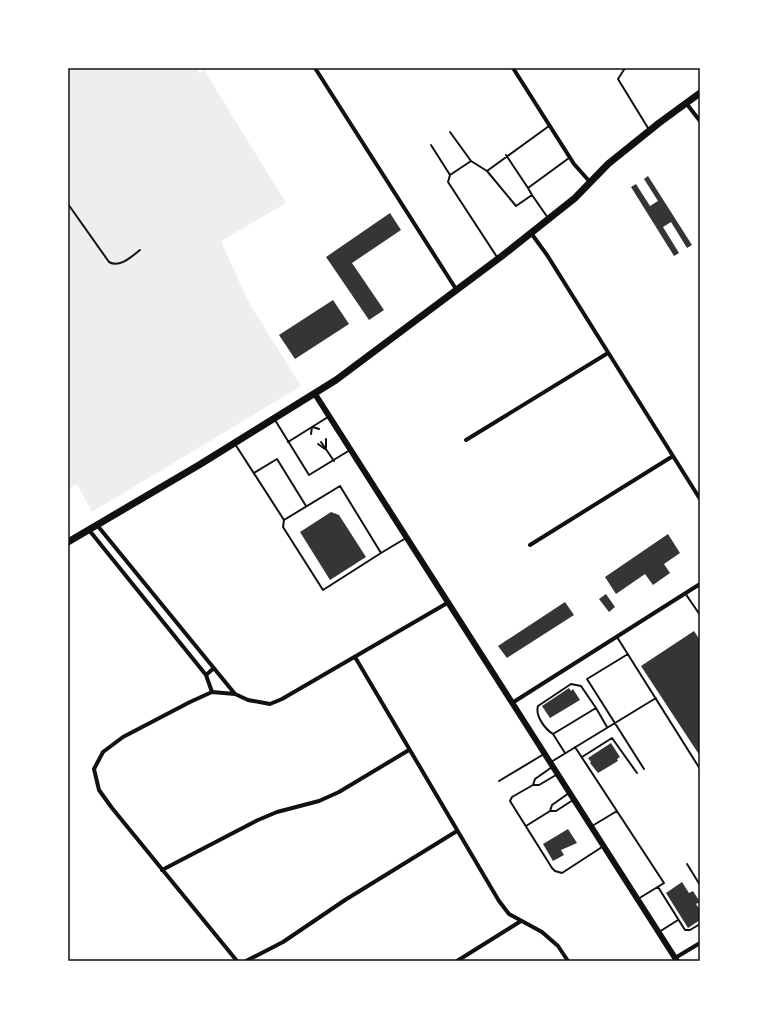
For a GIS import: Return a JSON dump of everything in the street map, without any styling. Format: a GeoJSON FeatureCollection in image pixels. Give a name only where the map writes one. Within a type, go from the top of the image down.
{"type":"FeatureCollection","features":[{"type":"Feature","properties":{"kind":"main road"},"geometry":{"type":"LineString","coordinates":[[68,542],[315,394],[400,334],[575,198],[608,164],[649,130],[700,93]]}},
{"type":"Feature","properties":{"kind":"main road"},"geometry":{"type":"LineString","coordinates":[[315,394],[676,959]]}},
{"type":"Feature","properties":{"kind":"street"},"geometry":{"type":"LineString","coordinates":[[315,68],[456,289]]}},
{"type":"Feature","properties":{"kind":"street"},"geometry":{"type":"LineString","coordinates":[[513,68],[570,157],[591,183]]}},
{"type":"Feature","properties":{"kind":"street"},"geometry":{"type":"LineString","coordinates":[[686,103],[700,121]]}},
{"type":"Feature","properties":{"kind":"street"},"geometry":{"type":"LineString","coordinates":[[531,233],[700,499]]}},
{"type":"Feature","properties":{"kind":"street"},"geometry":{"type":"LineString","coordinates":[[466,440],[608,353]]}},
{"type":"Feature","properties":{"kind":"street"},"geometry":{"type":"LineString","coordinates":[[530,545],[673,456]]}},
{"type":"Feature","properties":{"kind":"street"},"geometry":{"type":"LineString","coordinates":[[97,525],[236,694]]}},
{"type":"Feature","properties":{"kind":"street"},"geometry":{"type":"LineString","coordinates":[[89,530],[206,675],[212,692]]}},
{"type":"Feature","properties":{"kind":"street"},"geometry":{"type":"LineString","coordinates":[[512,703],[700,584]]}},
{"type":"Feature","properties":{"kind":"street"},"geometry":{"type":"LineString","coordinates":[[237,961],[131,833],[99,790],[94,769],[102,752],[124,737],[212,692],[236,694],[248,700],[270,704],[292,695],[449,602]]}},
{"type":"Feature","properties":{"kind":"street"},"geometry":{"type":"LineString","coordinates":[[354,657],[499,901],[510,914],[542,932],[558,946],[568,961]]}},
{"type":"Feature","properties":{"kind":"street"},"geometry":{"type":"LineString","coordinates":[[206,675],[214,668]]}},
{"type":"Feature","properties":{"kind":"street"},"geometry":{"type":"LineString","coordinates":[[162,870],[258,820],[277,812],[319,801],[339,792],[409,750]]}},
{"type":"Feature","properties":{"kind":"street"},"geometry":{"type":"LineString","coordinates":[[246,961],[283,942],[345,900],[457,832]]}},
{"type":"Feature","properties":{"kind":"street"},"geometry":{"type":"LineString","coordinates":[[457,961],[521,921]]}},
{"type":"Feature","properties":{"kind":"street"},"geometry":{"type":"LineString","coordinates":[[676,959],[700,942]]}},
{"type":"Feature","properties":{"kind":"lane"},"geometry":{"type":"LineString","coordinates":[[625,68],[618,79],[649,130]]}},
{"type":"Feature","properties":{"kind":"lane"},"geometry":{"type":"LineString","coordinates":[[487,170],[550,125]]}},
{"type":"Feature","properties":{"kind":"lane"},"geometry":{"type":"LineString","coordinates":[[450,132],[471,161],[487,170],[516,206],[532,196]]}},
{"type":"Feature","properties":{"kind":"lane"},"geometry":{"type":"LineString","coordinates":[[431,145],[450,175]]}},
{"type":"Feature","properties":{"kind":"lane"},"geometry":{"type":"LineString","coordinates":[[506,155],[548,218]]}},
{"type":"Feature","properties":{"kind":"lane"},"geometry":{"type":"LineString","coordinates":[[528,188],[570,157]]}},
{"type":"Feature","properties":{"kind":"lane"},"geometry":{"type":"LineString","coordinates":[[471,161],[450,175],[448,182],[498,259]]}},
{"type":"Feature","properties":{"kind":"lane"},"geometry":{"type":"LineString","coordinates":[[68,204],[108,262],[114,264],[120,263],[140,250]]}},
{"type":"Feature","properties":{"kind":"lane"},"geometry":{"type":"LineString","coordinates":[[288,442],[329,416]]}},
{"type":"Feature","properties":{"kind":"lane"},"geometry":{"type":"LineString","coordinates":[[274,419],[309,475],[351,450]]}},
{"type":"Feature","properties":{"kind":"lane"},"geometry":{"type":"LineString","coordinates":[[312,427],[319,429]]}},
{"type":"Feature","properties":{"kind":"lane"},"geometry":{"type":"LineString","coordinates":[[312,427],[315,432]]}},
{"type":"Feature","properties":{"kind":"lane"},"geometry":{"type":"LineString","coordinates":[[311,434],[312,427]]}},
{"type":"Feature","properties":{"kind":"lane"},"geometry":{"type":"LineString","coordinates":[[326,438],[326,449]]}},
{"type":"Feature","properties":{"kind":"lane"},"geometry":{"type":"LineString","coordinates":[[321,442],[334,461]]}},
{"type":"Feature","properties":{"kind":"lane"},"geometry":{"type":"LineString","coordinates":[[235,443],[284,520]]}},
{"type":"Feature","properties":{"kind":"lane"},"geometry":{"type":"LineString","coordinates":[[318,444],[326,449]]}},
{"type":"Feature","properties":{"kind":"lane"},"geometry":{"type":"LineString","coordinates":[[254,473],[277,459],[306,506]]}},
{"type":"Feature","properties":{"kind":"lane"},"geometry":{"type":"LineString","coordinates":[[381,553],[340,486],[284,520],[282,527],[323,590],[406,538]]}},
{"type":"Feature","properties":{"kind":"lane"},"geometry":{"type":"LineString","coordinates":[[685,593],[700,615]]}},
{"type":"Feature","properties":{"kind":"lane"},"geometry":{"type":"LineString","coordinates":[[617,636],[700,769]]}},
{"type":"Feature","properties":{"kind":"lane"},"geometry":{"type":"LineString","coordinates":[[628,654],[587,679],[644,769]]}},
{"type":"Feature","properties":{"kind":"lane"},"geometry":{"type":"LineString","coordinates":[[565,753],[553,734],[542,722],[537,709],[541,703],[571,684],[581,686],[608,727]]}},
{"type":"Feature","properties":{"kind":"lane"},"geometry":{"type":"LineString","coordinates":[[533,785],[535,779],[565,753],[656,698]]}},
{"type":"Feature","properties":{"kind":"lane"},"geometry":{"type":"LineString","coordinates":[[553,734],[596,708]]}},
{"type":"Feature","properties":{"kind":"lane"},"geometry":{"type":"LineString","coordinates":[[582,757],[612,738],[637,773]]}},
{"type":"Feature","properties":{"kind":"lane"},"geometry":{"type":"LineString","coordinates":[[575,747],[664,883],[638,899]]}},
{"type":"Feature","properties":{"kind":"lane"},"geometry":{"type":"LineString","coordinates":[[499,781],[544,753]]}},
{"type":"Feature","properties":{"kind":"lane"},"geometry":{"type":"LineString","coordinates":[[557,774],[539,785],[533,785],[511,799],[526,826],[555,871],[562,873],[604,846]]}},
{"type":"Feature","properties":{"kind":"lane"},"geometry":{"type":"LineString","coordinates":[[550,811],[552,805],[570,793]]}},
{"type":"Feature","properties":{"kind":"lane"},"geometry":{"type":"LineString","coordinates":[[526,826],[550,811],[556,811],[574,800]]}},
{"type":"Feature","properties":{"kind":"lane"},"geometry":{"type":"LineString","coordinates":[[591,826],[617,811]]}},
{"type":"Feature","properties":{"kind":"lane"},"geometry":{"type":"LineString","coordinates":[[687,864],[700,885]]}},
{"type":"Feature","properties":{"kind":"lane"},"geometry":{"type":"LineString","coordinates":[[658,887],[685,930],[688,931],[700,924]]}},
{"type":"Feature","properties":{"kind":"lane"},"geometry":{"type":"LineString","coordinates":[[659,932],[678,920]]}},
{"type":"Feature","properties":{"kind":"shaded area"},"geometry":{"type":"Polygon","coordinates":[[[68,68],[196,68],[199,73],[204,70],[286,203],[221,241],[248,301],[301,386],[92,512],[77,484],[68,489],[68,68]]]}},
{"type":"Feature","properties":{"kind":"building"},"geometry":{"type":"Polygon","coordinates":[[[648,176],[692,245],[687,248],[671,222],[663,227],[679,253],[674,256],[631,187],[636,184],[650,206],[658,201],[644,179],[648,176]]]}},
{"type":"Feature","properties":{"kind":"building"},"geometry":{"type":"Polygon","coordinates":[[[390,213],[401,230],[352,263],[384,310],[369,320],[326,257],[390,213]]]}},
{"type":"Feature","properties":{"kind":"building"},"geometry":{"type":"Polygon","coordinates":[[[333,300],[349,324],[295,359],[279,335],[333,300]]]}},
{"type":"Feature","properties":{"kind":"building"},"geometry":{"type":"Polygon","coordinates":[[[331,512],[339,515],[366,557],[330,580],[300,532],[331,512]]]}},
{"type":"Feature","properties":{"kind":"building"},"geometry":{"type":"Polygon","coordinates":[[[668,534],[680,553],[664,564],[670,573],[653,585],[645,574],[616,594],[605,577],[668,534]]]}},
{"type":"Feature","properties":{"kind":"building"},"geometry":{"type":"Polygon","coordinates":[[[606,594],[615,607],[609,612],[599,599],[606,594]]]}},
{"type":"Feature","properties":{"kind":"building"},"geometry":{"type":"Polygon","coordinates":[[[565,602],[574,615],[507,658],[498,646],[565,602]]]}},
{"type":"Feature","properties":{"kind":"building"},"geometry":{"type":"Polygon","coordinates":[[[694,631],[700,640],[700,756],[641,666],[694,631]]]}},
{"type":"Feature","properties":{"kind":"building"},"geometry":{"type":"Polygon","coordinates":[[[569,688],[571,691],[573,689],[580,700],[550,718],[542,706],[569,688]]]}},
{"type":"Feature","properties":{"kind":"building"},"geometry":{"type":"Polygon","coordinates":[[[611,743],[620,757],[617,759],[618,761],[598,773],[588,758],[611,743]]]}},
{"type":"Feature","properties":{"kind":"building"},"geometry":{"type":"Polygon","coordinates":[[[568,829],[577,843],[561,850],[564,855],[553,861],[543,844],[568,829]]]}},
{"type":"Feature","properties":{"kind":"building"},"geometry":{"type":"Polygon","coordinates":[[[682,882],[689,893],[693,891],[700,902],[696,904],[700,910],[700,920],[688,928],[666,893],[682,882]]]}}]}
